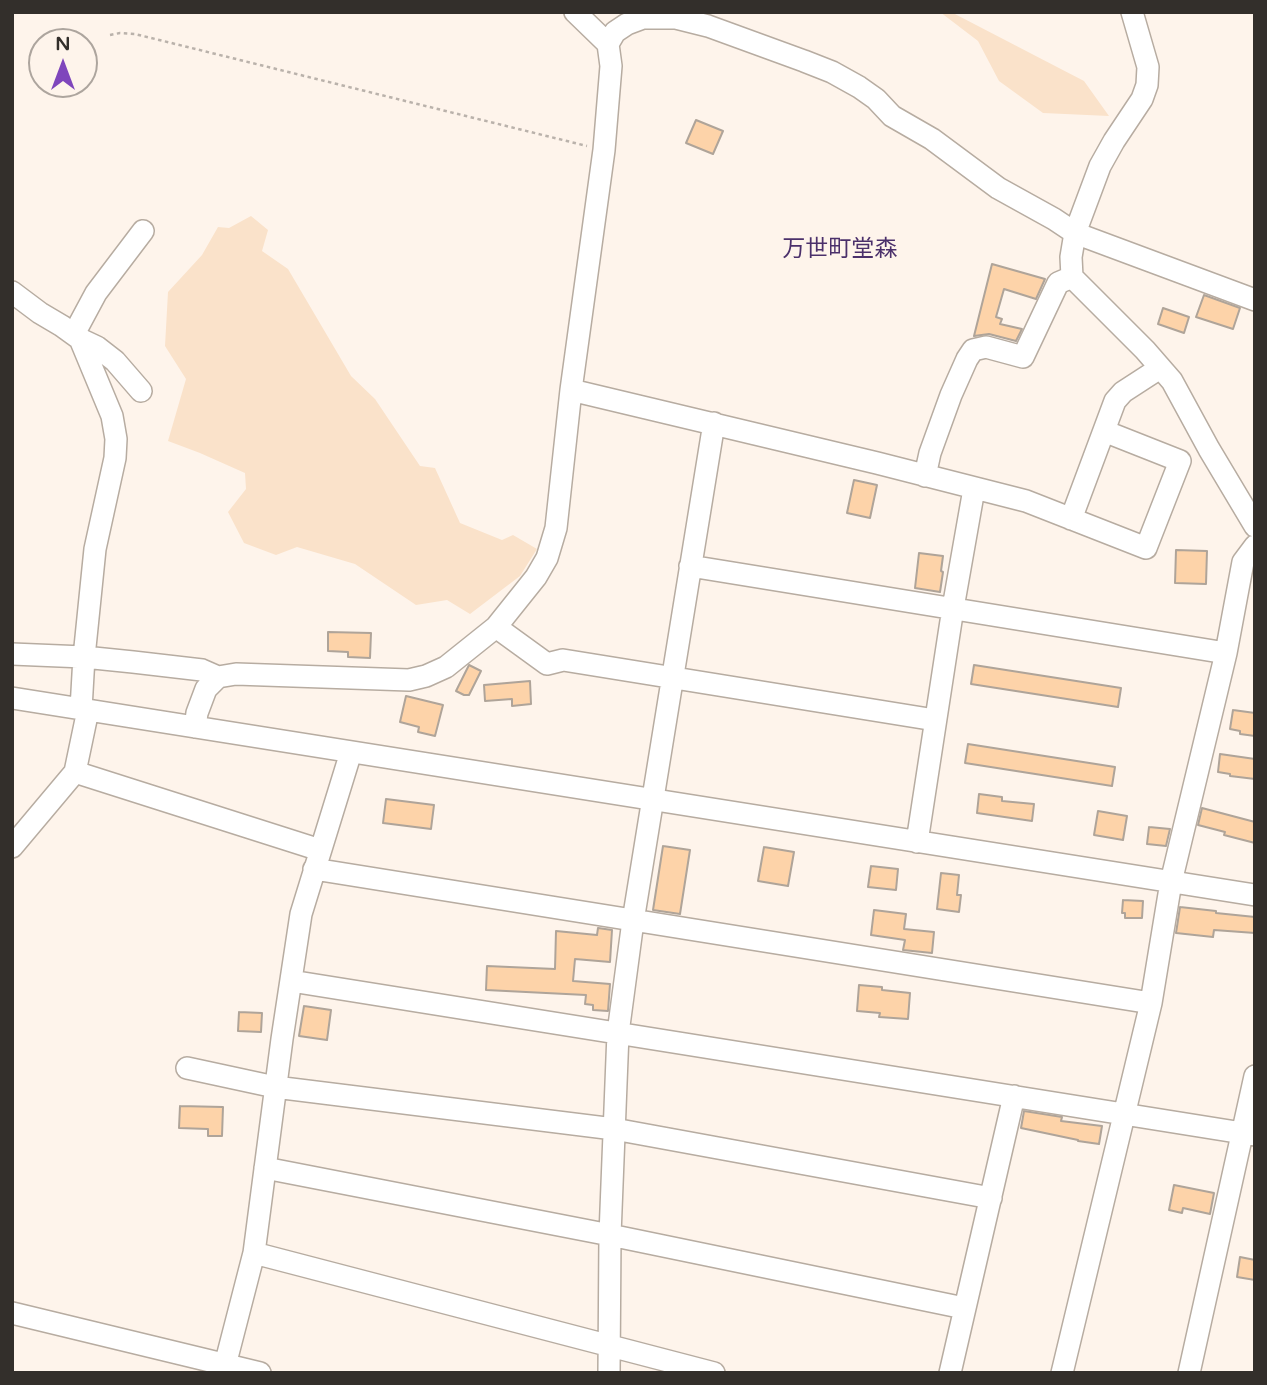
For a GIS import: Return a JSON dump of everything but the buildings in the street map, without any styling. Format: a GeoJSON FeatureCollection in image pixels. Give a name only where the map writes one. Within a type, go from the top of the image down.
{"type":"FeatureCollection","features":[{"type":"Feature","properties":{"kind":"street"},"geometry":{"type":"LineString","coordinates":[[575,12],[608,44]]}},
{"type":"Feature","properties":{"kind":"street"},"geometry":{"type":"LineString","coordinates":[[1132,12],[1148,66],[1147,85],[1142,99],[1100,166],[1075,233],[1071,257],[1072,277],[1145,350],[1172,382],[1253,517]]}},
{"type":"Feature","properties":{"kind":"street"},"geometry":{"type":"LineString","coordinates":[[12,654],[84,657],[202,670],[218,677],[236,674],[409,680],[446,667],[496,627],[536,577],[547,558],[556,528],[571,390],[604,150],[611,66],[608,44],[615,32],[643,18],[676,18],[708,26],[832,72],[859,87],[876,99],[892,116],[932,139],[998,188],[1075,233],[1255,300]]}},
{"type":"Feature","properties":{"kind":"street"},"geometry":{"type":"LineString","coordinates":[[12,847],[75,772],[85,709],[84,657],[95,549],[115,458],[116,439],[112,416],[77,337],[96,293],[143,231]]}},
{"type":"Feature","properties":{"kind":"street"},"geometry":{"type":"LineString","coordinates":[[925,476],[930,453],[951,395],[973,350],[986,347],[1024,357],[1058,283],[1072,277]]}},
{"type":"Feature","properties":{"kind":"street"},"geometry":{"type":"LineString","coordinates":[[12,292],[77,337],[97,347],[115,361],[141,391]]}},
{"type":"Feature","properties":{"kind":"street"},"geometry":{"type":"LineString","coordinates":[[1071,519],[1115,401],[1123,392],[1160,368]]}},
{"type":"Feature","properties":{"kind":"street"},"geometry":{"type":"LineString","coordinates":[[571,390],[1026,501],[1146,548],[1180,461],[1104,431]]}},
{"type":"Feature","properties":{"kind":"street"},"geometry":{"type":"LineString","coordinates":[[609,1373],[610,1235],[618,1033],[652,800],[714,423]]}},
{"type":"Feature","properties":{"kind":"street"},"geometry":{"type":"LineString","coordinates":[[917,842],[974,489]]}},
{"type":"Feature","properties":{"kind":"street"},"geometry":{"type":"LineString","coordinates":[[1062,1373],[1151,1003],[1171,882],[1226,653],[1243,562],[1255,546]]}},
{"type":"Feature","properties":{"kind":"street"},"geometry":{"type":"LineString","coordinates":[[690,566],[1226,653]]}},
{"type":"Feature","properties":{"kind":"street"},"geometry":{"type":"LineString","coordinates":[[496,627],[547,664],[563,660],[935,720]]}},
{"type":"Feature","properties":{"kind":"street"},"geometry":{"type":"LineString","coordinates":[[195,727],[206,690],[218,677]]}},
{"type":"Feature","properties":{"kind":"street"},"geometry":{"type":"LineString","coordinates":[[12,698],[1255,895]]}},
{"type":"Feature","properties":{"kind":"street"},"geometry":{"type":"LineString","coordinates":[[224,1368],[254,1253],[301,914],[351,752]]}},
{"type":"Feature","properties":{"kind":"street"},"geometry":{"type":"LineString","coordinates":[[75,772],[317,860],[633,921],[1151,1003]]}},
{"type":"Feature","properties":{"kind":"street"},"geometry":{"type":"LineString","coordinates":[[291,981],[1248,1134]]}},
{"type":"Feature","properties":{"kind":"street"},"geometry":{"type":"LineString","coordinates":[[187,1068],[275,1087],[614,1129],[991,1198]]}},
{"type":"Feature","properties":{"kind":"street"},"geometry":{"type":"LineString","coordinates":[[1189,1373],[1248,1134],[1255,1076]]}},
{"type":"Feature","properties":{"kind":"street"},"geometry":{"type":"LineString","coordinates":[[950,1373],[1014,1096]]}},
{"type":"Feature","properties":{"kind":"street"},"geometry":{"type":"LineString","coordinates":[[265,1168],[964,1308]]}},
{"type":"Feature","properties":{"kind":"street"},"geometry":{"type":"LineString","coordinates":[[254,1253],[714,1373]]}},
{"type":"Feature","properties":{"kind":"street"},"geometry":{"type":"LineString","coordinates":[[12,1313],[224,1368],[260,1373]]}},
{"type":"Feature","properties":{"kind":"path"},"geometry":{"type":"LineString","coordinates":[[110,35],[135,34],[604,150]]}},
{"type":"Feature","properties":{"kind":"shaded area"},"geometry":{"type":"Polygon","coordinates":[[[940,12],[951,12],[1084,81],[1109,116],[1043,113],[999,81],[978,41],[940,12]]]}},
{"type":"Feature","properties":{"kind":"shaded area"},"geometry":{"type":"Polygon","coordinates":[[[251,216],[268,230],[262,251],[288,269],[351,376],[375,399],[420,466],[435,468],[460,523],[502,540],[513,535],[537,549],[520,576],[470,614],[447,600],[416,605],[355,564],[297,547],[276,555],[244,543],[228,512],[246,489],[245,473],[168,441],[186,379],[165,346],[168,292],[202,255],[218,227],[229,228],[251,216]]]}},
{"type":"Feature","properties":{"kind":"district","name":"万世町堂森"},"geometry":{"type":"Point","coordinates":[840,250]}}]}
